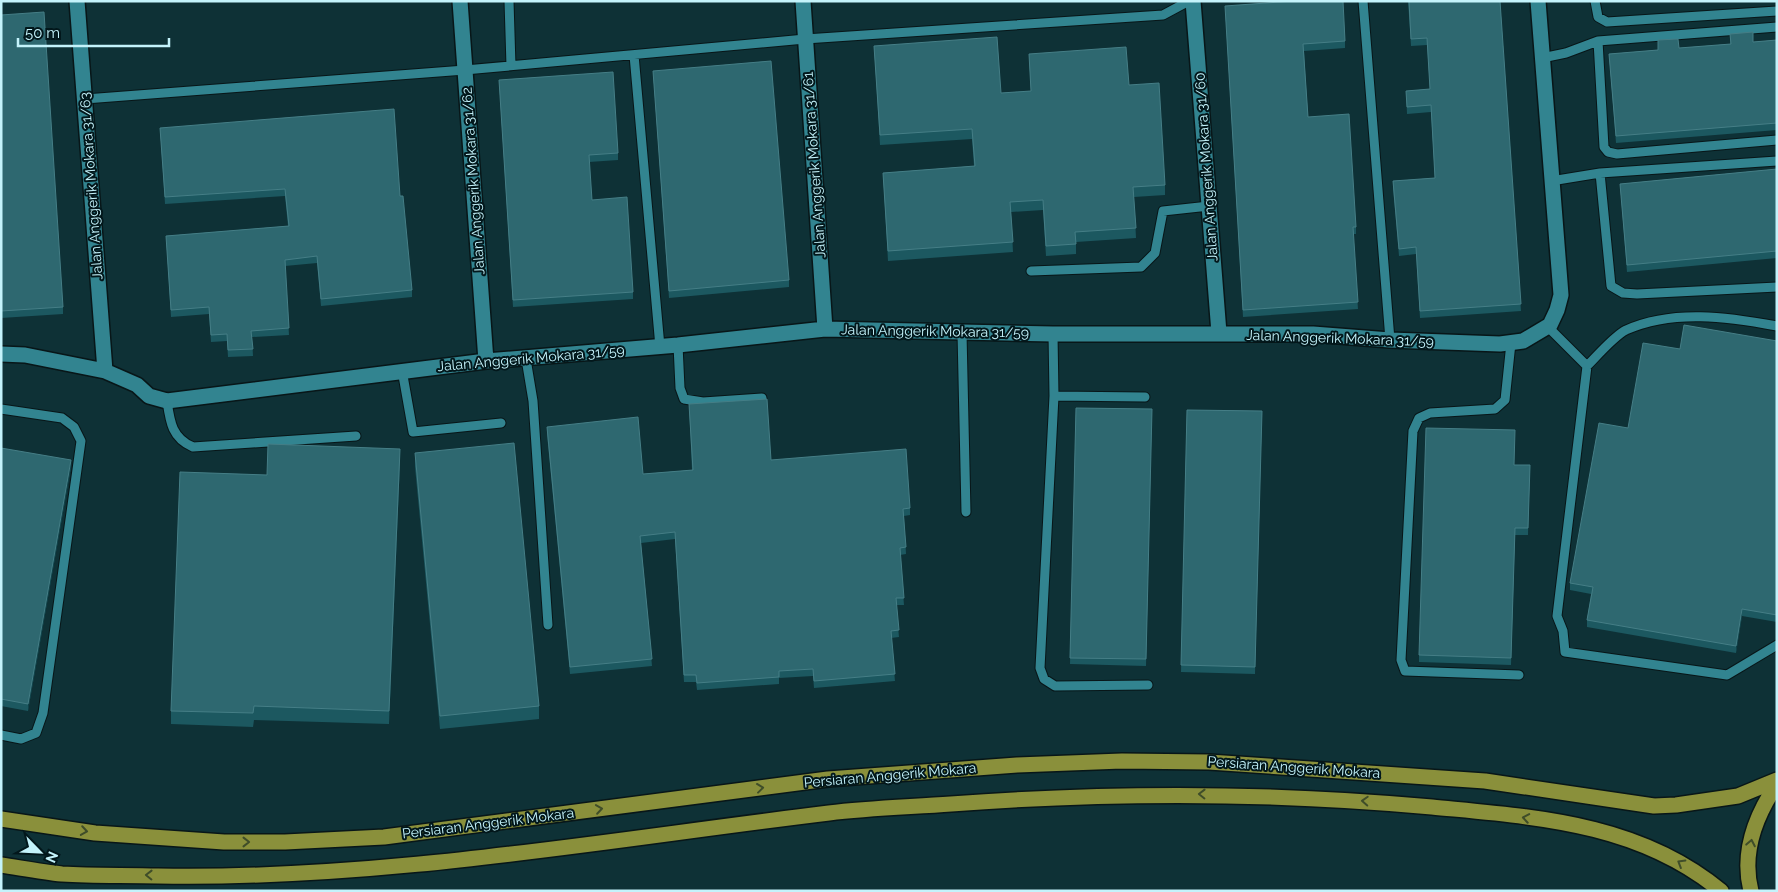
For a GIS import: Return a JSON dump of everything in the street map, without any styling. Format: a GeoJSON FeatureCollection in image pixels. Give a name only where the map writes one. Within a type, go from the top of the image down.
{"type":"FeatureCollection","features":[{"type":"Feature","properties":{"kind":"main road","name":"Persiaran Anggerik Mokara"},"geometry":{"type":"LineString","coordinates":[[1,818],[95,833],[224,842],[285,842],[384,836],[828,779],[1017,765],[1122,761],[1209,762],[1486,781],[1654,806],[1676,805],[1738,796],[1777,780]]}},
{"type":"Feature","properties":{"kind":"main road"},"geometry":{"type":"LineString","coordinates":[[1751,891],[1748,882],[1750,844],[1760,809],[1777,784]]}},
{"type":"Feature","properties":{"kind":"main road"},"geometry":{"type":"LineString","coordinates":[[1,865],[59,874],[274,876],[386,869],[834,812],[1044,797],[1248,794],[1383,802],[1499,814],[1607,832],[1642,842],[1702,875],[1721,891]]}},
{"type":"Feature","properties":{"kind":"street","name":"Jalan Anggerik Mokara 31/63"},"geometry":{"type":"LineString","coordinates":[[77,1],[105,372]]}},
{"type":"Feature","properties":{"kind":"street","name":"Jalan Anggerik Mokara 31/62"},"geometry":{"type":"LineString","coordinates":[[460,1],[486,361]]}},
{"type":"Feature","properties":{"kind":"street","name":"Jalan Anggerik Mokara 31/61"},"geometry":{"type":"LineString","coordinates":[[803,1],[825,329]]}},
{"type":"Feature","properties":{"kind":"street","name":"Jalan Anggerik Mokara 31/60"},"geometry":{"type":"LineString","coordinates":[[1191,1],[1219,333]]}},
{"type":"Feature","properties":{"kind":"street","name":"Jalan Anggerik Mokara 31/59"},"geometry":{"type":"LineString","coordinates":[[1,354],[24,355],[105,372],[137,385],[149,396],[167,401],[402,370],[486,361],[660,347],[825,329],[1053,334],[1313,334],[1390,340],[1511,343],[1523,341],[1546,325],[1550,325],[1558,310],[1561,295],[1538,1]]}},
{"type":"Feature","properties":{"kind":"lane"},"geometry":{"type":"LineString","coordinates":[[509,1],[511,66]]}},
{"type":"Feature","properties":{"kind":"lane"},"geometry":{"type":"LineString","coordinates":[[85,99],[465,70],[805,39],[1163,15],[1191,1]]}},
{"type":"Feature","properties":{"kind":"lane"},"geometry":{"type":"LineString","coordinates":[[1363,1],[1390,340]]}},
{"type":"Feature","properties":{"kind":"lane"},"geometry":{"type":"LineString","coordinates":[[1595,1],[1598,17],[1607,22],[1777,11]]}},
{"type":"Feature","properties":{"kind":"lane"},"geometry":{"type":"LineString","coordinates":[[1542,58],[1566,53],[1598,42],[1777,26]]}},
{"type":"Feature","properties":{"kind":"lane"},"geometry":{"type":"LineString","coordinates":[[1598,42],[1604,147],[1608,152],[1617,154],[1777,140]]}},
{"type":"Feature","properties":{"kind":"lane"},"geometry":{"type":"LineString","coordinates":[[634,55],[660,347]]}},
{"type":"Feature","properties":{"kind":"lane"},"geometry":{"type":"LineString","coordinates":[[1551,181],[1600,173],[1777,161]]}},
{"type":"Feature","properties":{"kind":"lane"},"geometry":{"type":"LineString","coordinates":[[1600,173],[1611,286],[1622,293],[1637,294],[1777,287]]}},
{"type":"Feature","properties":{"kind":"lane"},"geometry":{"type":"LineString","coordinates":[[1031,271],[1141,267],[1155,253],[1163,211],[1209,206]]}},
{"type":"Feature","properties":{"kind":"lane"},"geometry":{"type":"LineString","coordinates":[[1777,326],[1750,321],[1676,316],[1625,331],[1587,366],[1557,616],[1563,631],[1565,652],[1727,675],[1777,645]]}},
{"type":"Feature","properties":{"kind":"lane"},"geometry":{"type":"LineString","coordinates":[[1546,325],[1587,366]]}},
{"type":"Feature","properties":{"kind":"lane"},"geometry":{"type":"LineString","coordinates":[[962,333],[966,512]]}},
{"type":"Feature","properties":{"kind":"lane"},"geometry":{"type":"LineString","coordinates":[[1053,334],[1054,396],[1040,668],[1044,679],[1055,686],[1148,685]]}},
{"type":"Feature","properties":{"kind":"lane"},"geometry":{"type":"LineString","coordinates":[[1511,343],[1505,400],[1495,409],[1430,412],[1419,418],[1413,431],[1402,660],[1404,671],[1519,676]]}},
{"type":"Feature","properties":{"kind":"lane"},"geometry":{"type":"LineString","coordinates":[[678,345],[680,388],[684,399],[702,402],[762,398]]}},
{"type":"Feature","properties":{"kind":"lane"},"geometry":{"type":"LineString","coordinates":[[526,359],[532,402],[548,625]]}},
{"type":"Feature","properties":{"kind":"lane"},"geometry":{"type":"LineString","coordinates":[[402,370],[413,432],[502,423]]}},
{"type":"Feature","properties":{"kind":"lane"},"geometry":{"type":"LineString","coordinates":[[1054,396],[1145,397]]}},
{"type":"Feature","properties":{"kind":"lane"},"geometry":{"type":"LineString","coordinates":[[167,401],[170,422],[181,442],[193,447],[356,436]]}},
{"type":"Feature","properties":{"kind":"lane"},"geometry":{"type":"LineString","coordinates":[[1,409],[62,418],[74,427],[81,441],[43,712],[36,733],[21,739],[1,734]]}},
{"type":"Feature","properties":{"kind":"building"},"geometry":{"type":"Polygon","coordinates":[[[1294,1],[1343,1],[1345,41],[1303,44],[1308,117],[1349,114],[1356,227],[1353,227],[1358,302],[1243,310],[1225,6],[1294,1]]]}},
{"type":"Feature","properties":{"kind":"building"},"geometry":{"type":"Polygon","coordinates":[[[1409,1],[1500,1],[1521,304],[1420,311],[1416,247],[1399,249],[1393,181],[1435,178],[1431,105],[1407,107],[1406,91],[1430,89],[1427,38],[1411,39],[1409,1]]]}},
{"type":"Feature","properties":{"kind":"building"},"geometry":{"type":"Polygon","coordinates":[[[44,12],[63,307],[1,311],[1,15],[44,12]]]}},
{"type":"Feature","properties":{"kind":"building"},"geometry":{"type":"Polygon","coordinates":[[[1753,32],[1753,42],[1777,40],[1777,123],[1616,136],[1609,54],[1658,50],[1658,40],[1678,39],[1679,48],[1731,44],[1730,34],[1753,32]]]}},
{"type":"Feature","properties":{"kind":"building"},"geometry":{"type":"Polygon","coordinates":[[[997,37],[1001,93],[1031,91],[1029,54],[1126,47],[1129,85],[1159,83],[1165,185],[1133,187],[1136,228],[1075,232],[1076,244],[1046,246],[1043,200],[1010,202],[1013,242],[888,251],[883,173],[975,166],[972,129],[880,135],[874,46],[997,37]]]}},
{"type":"Feature","properties":{"kind":"building"},"geometry":{"type":"Polygon","coordinates":[[[771,61],[789,280],[669,291],[653,71],[771,61]]]}},
{"type":"Feature","properties":{"kind":"building"},"geometry":{"type":"Polygon","coordinates":[[[613,72],[618,153],[589,155],[592,200],[627,197],[633,292],[513,300],[499,80],[613,72]]]}},
{"type":"Feature","properties":{"kind":"building"},"geometry":{"type":"Polygon","coordinates":[[[394,109],[400,196],[403,196],[412,290],[321,299],[317,256],[285,260],[289,328],[251,331],[253,349],[228,350],[227,334],[211,335],[209,307],[171,310],[166,236],[289,226],[285,189],[165,197],[160,128],[394,109]]]}},
{"type":"Feature","properties":{"kind":"building"},"geometry":{"type":"Polygon","coordinates":[[[1777,169],[1777,251],[1627,265],[1620,184],[1777,169]]]}},
{"type":"Feature","properties":{"kind":"building"},"geometry":{"type":"Polygon","coordinates":[[[1684,325],[1777,341],[1777,615],[1742,609],[1736,646],[1587,620],[1593,587],[1570,583],[1599,423],[1628,428],[1643,343],[1680,349],[1684,325]]]}},
{"type":"Feature","properties":{"kind":"building"},"geometry":{"type":"Polygon","coordinates":[[[767,399],[771,460],[906,449],[910,508],[903,509],[906,547],[900,548],[904,598],[896,598],[899,630],[891,631],[895,674],[814,681],[813,669],[779,671],[779,677],[697,683],[696,675],[684,675],[675,532],[640,536],[652,659],[570,667],[547,427],[638,417],[643,474],[693,470],[689,404],[767,399]]]}},
{"type":"Feature","properties":{"kind":"building"},"geometry":{"type":"Polygon","coordinates":[[[1076,408],[1152,409],[1146,659],[1070,658],[1076,408]]]}},
{"type":"Feature","properties":{"kind":"building"},"geometry":{"type":"Polygon","coordinates":[[[1187,410],[1262,411],[1255,667],[1181,665],[1187,410]]]}},
{"type":"Feature","properties":{"kind":"building"},"geometry":{"type":"Polygon","coordinates":[[[1426,428],[1515,430],[1514,465],[1530,465],[1528,528],[1515,528],[1511,658],[1419,655],[1426,428]]]}},
{"type":"Feature","properties":{"kind":"building"},"geometry":{"type":"Polygon","coordinates":[[[514,443],[539,706],[440,716],[415,453],[514,443]]]}},
{"type":"Feature","properties":{"kind":"building"},"geometry":{"type":"Polygon","coordinates":[[[268,444],[400,449],[389,711],[254,706],[253,713],[171,711],[180,472],[267,475],[268,444]]]}},
{"type":"Feature","properties":{"kind":"building"},"geometry":{"type":"Polygon","coordinates":[[[1,448],[71,460],[28,704],[1,699],[1,448]]]}}]}
